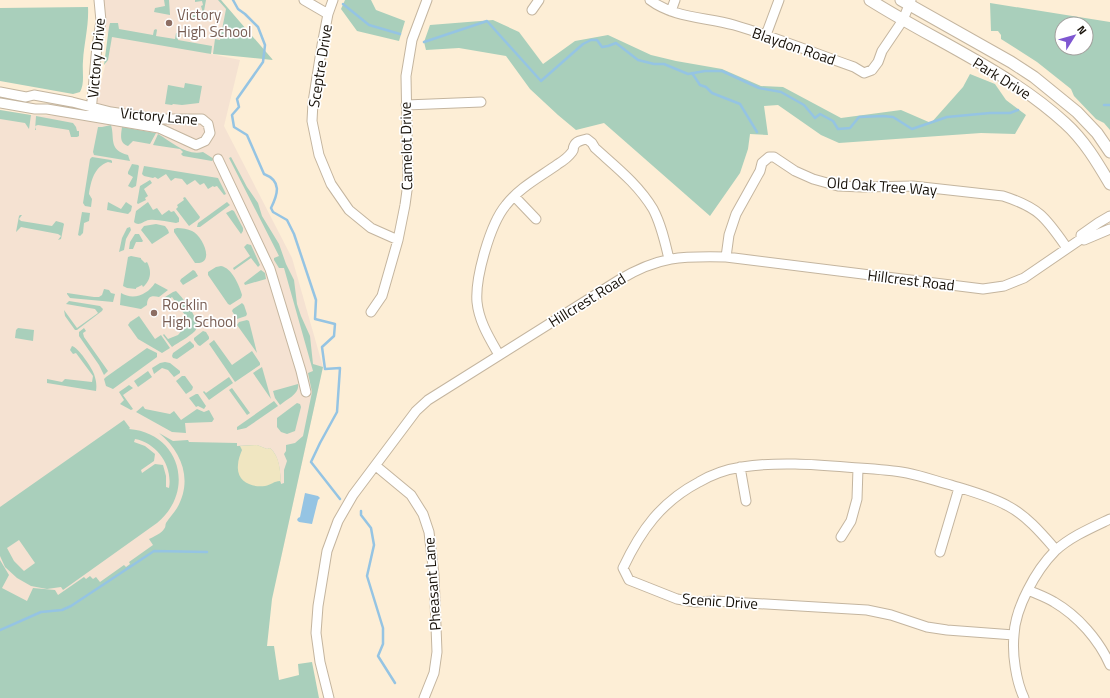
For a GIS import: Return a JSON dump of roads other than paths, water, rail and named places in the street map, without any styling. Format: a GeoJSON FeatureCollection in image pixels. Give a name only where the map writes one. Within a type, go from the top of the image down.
{"type":"FeatureCollection","features":[{"type":"Feature","properties":{"kind":"street","name":"Victory Drive"},"geometry":{"type":"LineString","coordinates":[[90,117],[101,21],[99,0]]}},
{"type":"Feature","properties":{"kind":"street"},"geometry":{"type":"LineString","coordinates":[[304,0],[328,14]]}},
{"type":"Feature","properties":{"kind":"street","name":"Sceptre Drive"},"geometry":{"type":"LineString","coordinates":[[333,0],[328,14],[313,102],[312,121],[319,155],[331,184],[349,210],[371,228],[398,240]]}},
{"type":"Feature","properties":{"kind":"street","name":"Camelot Drive"},"geometry":{"type":"LineString","coordinates":[[371,312],[382,296],[398,240],[408,183],[406,76],[411,47],[419,18],[427,0]]}},
{"type":"Feature","properties":{"kind":"street"},"geometry":{"type":"LineString","coordinates":[[532,10],[539,0]]}},
{"type":"Feature","properties":{"kind":"street","name":"Blaydon Road"},"geometry":{"type":"LineString","coordinates":[[650,0],[659,7],[671,11],[732,25],[766,35],[854,67],[864,74],[872,70],[875,66],[906,8]]}},
{"type":"Feature","properties":{"kind":"street"},"geometry":{"type":"LineString","coordinates":[[671,11],[675,0]]}},
{"type":"Feature","properties":{"kind":"street"},"geometry":{"type":"LineString","coordinates":[[766,35],[779,0]]}},
{"type":"Feature","properties":{"kind":"street","name":"Park Drive"},"geometry":{"type":"LineString","coordinates":[[870,0],[906,8],[1011,62],[1034,77],[1077,112],[1096,133],[1110,152]]}},
{"type":"Feature","properties":{"kind":"street","name":"Park Drive"},"geometry":{"type":"LineString","coordinates":[[906,8],[1024,90],[1066,123],[1084,143],[1110,184]]}},
{"type":"Feature","properties":{"kind":"street","name":"Victory Lane"},"geometry":{"type":"LineString","coordinates":[[0,92],[26,97],[34,95],[72,102],[111,112],[160,119],[202,118],[208,124],[210,133],[206,141],[196,145],[159,128],[0,103]]}},
{"type":"Feature","properties":{"kind":"street"},"geometry":{"type":"LineString","coordinates":[[406,105],[481,102]]}},
{"type":"Feature","properties":{"kind":"street"},"geometry":{"type":"LineString","coordinates":[[499,355],[482,322],[477,302],[477,291],[485,251],[491,231],[499,214],[514,196],[533,180],[559,163],[573,151],[574,146],[577,143],[587,140],[592,142],[595,148],[627,176],[646,198],[658,220],[669,259]]}},
{"type":"Feature","properties":{"kind":"street","name":"Old Oak Tree Way"},"geometry":{"type":"LineString","coordinates":[[726,257],[729,235],[736,214],[760,171],[762,163],[769,157],[774,157],[795,171],[813,179],[838,186],[862,188],[912,186],[1003,196],[1032,207],[1052,227],[1067,248]]}},
{"type":"Feature","properties":{"kind":"street"},"geometry":{"type":"LineString","coordinates":[[218,159],[270,269],[306,392]]}},
{"type":"Feature","properties":{"kind":"street"},"geometry":{"type":"LineString","coordinates":[[514,196],[536,220]]}},
{"type":"Feature","properties":{"kind":"street","name":"Hillcrest Road"},"geometry":{"type":"LineString","coordinates":[[1081,239],[1081,235],[1110,216]]}},
{"type":"Feature","properties":{"kind":"street"},"geometry":{"type":"LineString","coordinates":[[1095,225],[1100,234]]}},
{"type":"Feature","properties":{"kind":"street","name":"Hillcrest Road"},"geometry":{"type":"LineString","coordinates":[[329,698],[320,662],[316,633],[318,606],[326,556],[338,522],[353,495],[416,411],[428,400],[630,274],[654,263],[669,259],[691,256],[726,257],[983,289],[1014,283],[1024,278],[1081,239],[1084,240],[1110,229]]}},
{"type":"Feature","properties":{"kind":"street","name":"Scenic Drive"},"geometry":{"type":"LineString","coordinates":[[1014,635],[927,627],[891,615],[867,610],[715,601],[695,602],[677,599],[629,580],[623,568],[635,543],[645,527],[660,510],[677,495],[700,481],[740,467],[779,464],[834,465],[883,469],[907,473],[959,488],[990,498],[1013,509],[1022,515],[1041,533],[1056,550]]}},
{"type":"Feature","properties":{"kind":"street","name":"Pheasant Lane"},"geometry":{"type":"LineString","coordinates":[[376,466],[403,487],[411,496],[423,514],[429,532],[434,574],[437,652],[434,673],[424,698]]}},
{"type":"Feature","properties":{"kind":"street"},"geometry":{"type":"LineString","coordinates":[[740,467],[746,501]]}},
{"type":"Feature","properties":{"kind":"street"},"geometry":{"type":"LineString","coordinates":[[841,536],[851,521],[857,499],[858,468]]}},
{"type":"Feature","properties":{"kind":"street"},"geometry":{"type":"LineString","coordinates":[[940,552],[959,488]]}},
{"type":"Feature","properties":{"kind":"street"},"geometry":{"type":"LineString","coordinates":[[1024,698],[1016,670],[1014,635],[1018,615],[1028,590],[1045,562],[1056,550],[1084,532],[1110,519]]}},
{"type":"Feature","properties":{"kind":"street"},"geometry":{"type":"LineString","coordinates":[[1028,590],[1054,602],[1070,613],[1085,627],[1096,641],[1110,665]]}},
{"type":"Feature","properties":{"kind":"water"},"geometry":{"type":"Polygon","coordinates":[[[305,493],[318,496],[320,498],[318,500],[312,524],[299,522],[297,520],[300,517],[305,493]]]}},
{"type":"Feature","properties":{"kind":"waterway"},"geometry":{"type":"LineString","coordinates":[[233,0],[238,9],[258,27],[265,45],[263,62],[237,99],[239,107],[232,115],[234,127],[247,135],[264,174],[274,180],[276,184],[277,193],[271,208],[273,212],[287,220],[294,234],[316,300],[315,319],[335,324],[334,336],[322,347],[325,369],[340,368],[337,412],[311,462],[340,499]]}},
{"type":"Feature","properties":{"kind":"waterway"},"geometry":{"type":"LineString","coordinates":[[343,4],[369,25],[400,34]]}},
{"type":"Feature","properties":{"kind":"waterway"},"geometry":{"type":"LineString","coordinates":[[424,42],[487,21],[541,81],[583,44],[591,40],[597,40],[602,47],[616,43],[638,60],[654,64],[664,64],[688,74],[705,71],[722,71],[759,88],[781,92],[804,105],[815,118],[820,114],[833,121],[838,129],[850,128],[859,117],[893,117],[912,129],[947,117],[990,113],[1010,113],[1018,110]]}},
{"type":"Feature","properties":{"kind":"waterway"},"geometry":{"type":"LineString","coordinates":[[692,73],[700,85],[706,87],[712,93],[740,104],[757,132]]}},
{"type":"Feature","properties":{"kind":"waterway"},"geometry":{"type":"LineString","coordinates":[[1104,105],[1110,105]]}},
{"type":"Feature","properties":{"kind":"waterway"},"geometry":{"type":"LineString","coordinates":[[361,511],[361,515],[371,528],[374,545],[367,576],[383,628],[383,644],[378,656],[395,683]]}},
{"type":"Feature","properties":{"kind":"waterway"},"geometry":{"type":"LineString","coordinates":[[0,630],[41,612],[62,610],[71,606],[154,551],[207,552]]}},
{"type":"Feature","properties":{"kind":"place","name":"Victory High School"},"geometry":{"type":"Point","coordinates":[169,23]}},
{"type":"Feature","properties":{"kind":"place","name":"Rocklin High School"},"geometry":{"type":"Point","coordinates":[154,313]}}]}
